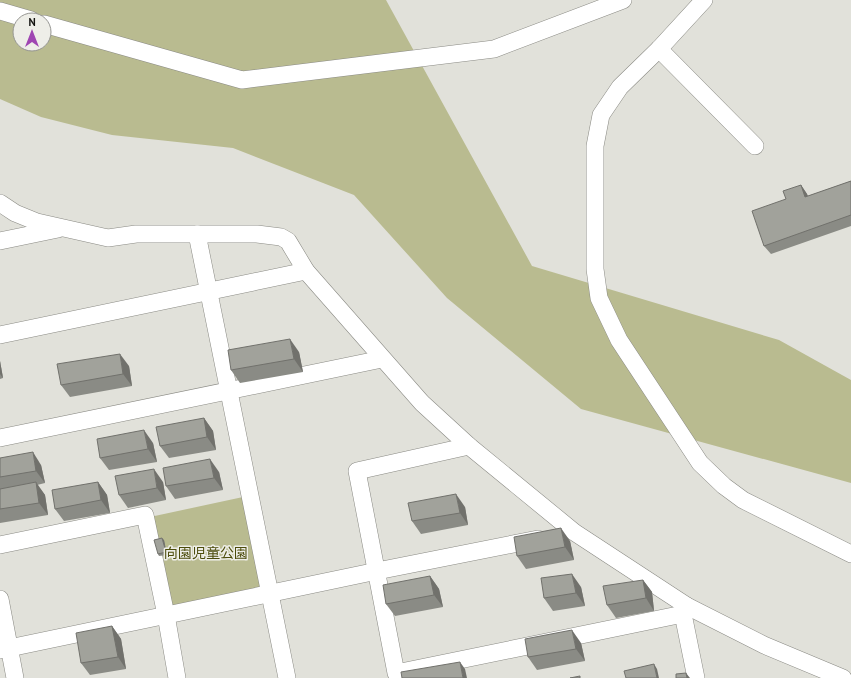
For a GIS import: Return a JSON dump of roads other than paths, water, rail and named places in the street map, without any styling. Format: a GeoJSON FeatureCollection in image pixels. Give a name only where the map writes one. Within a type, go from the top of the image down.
{"type":"FeatureCollection","features":[{"type":"Feature","properties":{"kind":"street"},"geometry":{"type":"LineString","coordinates":[[52,26],[242,80],[494,49],[623,0]]}},
{"type":"Feature","properties":{"kind":"street"},"geometry":{"type":"LineString","coordinates":[[704,0],[620,87],[601,114],[595,146],[595,269],[599,298],[619,340],[700,462],[724,486],[743,500],[851,554]]}},
{"type":"Feature","properties":{"kind":"street"},"geometry":{"type":"LineString","coordinates":[[0,11],[12,14]]}},
{"type":"Feature","properties":{"kind":"street"},"geometry":{"type":"LineString","coordinates":[[659,48],[755,146]]}},
{"type":"Feature","properties":{"kind":"street"},"geometry":{"type":"LineString","coordinates":[[0,203],[16,213],[37,222],[108,238],[136,234],[257,234],[281,237],[288,241],[306,270],[382,359],[422,403],[469,446],[574,532],[685,610],[843,678]]}},
{"type":"Feature","properties":{"kind":"street"},"geometry":{"type":"LineString","coordinates":[[0,241],[66,228]]}},
{"type":"Feature","properties":{"kind":"street"},"geometry":{"type":"LineString","coordinates":[[197,234],[287,678]]}},
{"type":"Feature","properties":{"kind":"street"},"geometry":{"type":"LineString","coordinates":[[0,335],[209,292],[306,270]]}},
{"type":"Feature","properties":{"kind":"street"},"geometry":{"type":"LineString","coordinates":[[0,438],[382,359]]}},
{"type":"Feature","properties":{"kind":"street"},"geometry":{"type":"LineString","coordinates":[[469,446],[357,471],[396,673],[685,610]]}},
{"type":"Feature","properties":{"kind":"street"},"geometry":{"type":"LineString","coordinates":[[0,545],[145,515],[166,615],[177,678]]}},
{"type":"Feature","properties":{"kind":"street"},"geometry":{"type":"LineString","coordinates":[[5,649],[376,571],[574,532]]}},
{"type":"Feature","properties":{"kind":"street"},"geometry":{"type":"LineString","coordinates":[[0,599],[5,649],[15,678]]}},
{"type":"Feature","properties":{"kind":"street"},"geometry":{"type":"LineString","coordinates":[[685,610],[696,678]]}},
{"type":"Feature","properties":{"kind":"park label","name":"向園児童公園"},"geometry":{"type":"Point","coordinates":[206,553]}}]}
